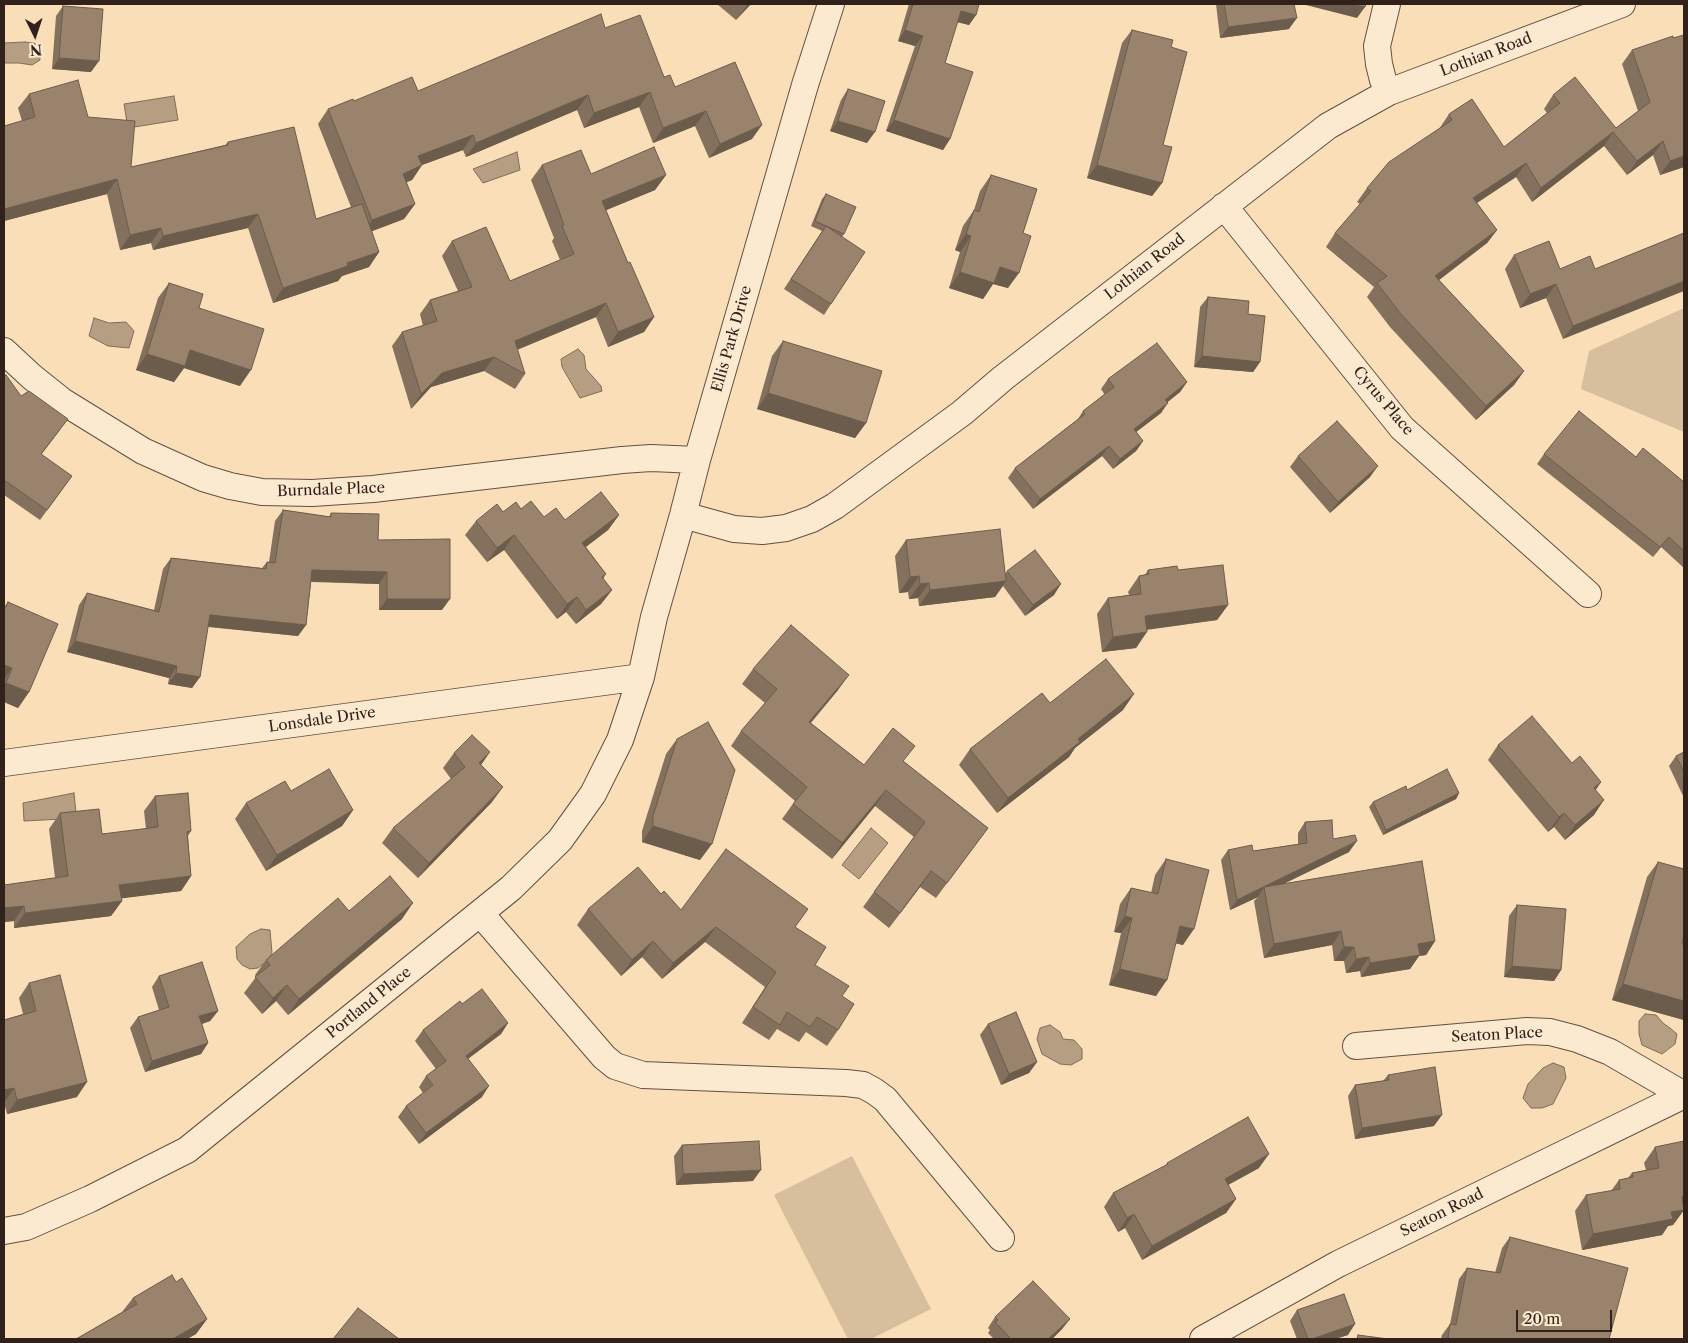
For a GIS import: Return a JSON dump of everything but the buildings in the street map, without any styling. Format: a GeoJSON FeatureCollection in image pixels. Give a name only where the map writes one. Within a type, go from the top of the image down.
{"type":"FeatureCollection","features":[{"type":"Feature","properties":{"kind":"street","name":"Ellis Park Drive"},"geometry":{"type":"LineString","coordinates":[[641,677],[654,617],[697,460],[802,94],[831,4]]}},
{"type":"Feature","properties":{"kind":"street"},"geometry":{"type":"LineString","coordinates":[[1387,4],[1378,46],[1379,64],[1383,80],[1389,92]]}},
{"type":"Feature","properties":{"kind":"street","name":"Lothian Road"},"geometry":{"type":"LineString","coordinates":[[683,515],[734,529],[762,531],[786,528],[812,518],[835,506],[962,413],[1003,378],[1328,126],[1389,92],[1622,4]]}},
{"type":"Feature","properties":{"kind":"street","name":"Cyrus Place"},"geometry":{"type":"LineString","coordinates":[[1224,206],[1402,428],[1588,594]]}},
{"type":"Feature","properties":{"kind":"street","name":"Burndale Place"},"geometry":{"type":"LineString","coordinates":[[4,351],[62,401],[143,451],[203,478],[230,486],[262,492],[312,493],[373,489],[622,460],[651,458],[697,460]]}},
{"type":"Feature","properties":{"kind":"street","name":"Lonsdale Drive"},"geometry":{"type":"LineString","coordinates":[[4,763],[641,677]]}},
{"type":"Feature","properties":{"kind":"street","name":"Portland Place"},"geometry":{"type":"LineString","coordinates":[[4,1231],[26,1227],[90,1199],[187,1150],[510,888],[560,840],[593,794],[620,740],[641,677]]}},
{"type":"Feature","properties":{"kind":"street"},"geometry":{"type":"LineString","coordinates":[[480,913],[604,1057],[615,1066],[643,1075],[863,1085],[885,1099],[1001,1238]]}},
{"type":"Feature","properties":{"kind":"street","name":"Seaton Place"},"geometry":{"type":"LineString","coordinates":[[1356,1046],[1528,1031],[1550,1032],[1577,1039],[1610,1052],[1684,1095]]}},
{"type":"Feature","properties":{"kind":"street","name":"Seaton Road"},"geometry":{"type":"LineString","coordinates":[[1204,1339],[1338,1264],[1684,1095]]}},
{"type":"Feature","properties":{"kind":"shaded area"},"geometry":{"type":"Polygon","coordinates":[[[25,42],[39,44],[40,60],[32,65],[4,63],[4,43],[25,42]]]}},
{"type":"Feature","properties":{"kind":"shaded area"},"geometry":{"type":"Polygon","coordinates":[[[174,96],[178,120],[128,128],[124,104],[174,96]]]}},
{"type":"Feature","properties":{"kind":"shaded area"},"geometry":{"type":"Polygon","coordinates":[[[517,152],[520,170],[483,183],[473,169],[517,152]]]}},
{"type":"Feature","properties":{"kind":"shaded area"},"geometry":{"type":"Polygon","coordinates":[[[1684,308],[1684,432],[1581,389],[1589,351],[1684,308]]]}},
{"type":"Feature","properties":{"kind":"shaded area"},"geometry":{"type":"Polygon","coordinates":[[[94,318],[109,323],[126,322],[134,331],[129,348],[108,346],[89,336],[94,318]]]}},
{"type":"Feature","properties":{"kind":"shaded area"},"geometry":{"type":"Polygon","coordinates":[[[578,349],[584,355],[586,369],[601,386],[602,391],[580,398],[562,367],[561,359],[578,349]]]}},
{"type":"Feature","properties":{"kind":"shaded area"},"geometry":{"type":"Polygon","coordinates":[[[74,793],[76,813],[62,819],[24,821],[23,803],[74,793]]]}},
{"type":"Feature","properties":{"kind":"shaded area"},"geometry":{"type":"Polygon","coordinates":[[[871,828],[888,843],[859,879],[842,865],[871,828]]]}},
{"type":"Feature","properties":{"kind":"shaded area"},"geometry":{"type":"Polygon","coordinates":[[[261,929],[270,930],[272,953],[268,960],[258,968],[250,969],[242,965],[237,959],[236,947],[250,934],[261,929]]]}},
{"type":"Feature","properties":{"kind":"shaded area"},"geometry":{"type":"Polygon","coordinates":[[[1645,1014],[1656,1015],[1677,1034],[1675,1044],[1662,1054],[1642,1045],[1639,1034],[1639,1021],[1645,1014]]]}},
{"type":"Feature","properties":{"kind":"shaded area"},"geometry":{"type":"Polygon","coordinates":[[[1050,1025],[1060,1032],[1063,1039],[1074,1040],[1082,1049],[1082,1059],[1071,1065],[1060,1064],[1042,1054],[1037,1039],[1040,1028],[1050,1025]]]}},
{"type":"Feature","properties":{"kind":"shaded area"},"geometry":{"type":"Polygon","coordinates":[[[1553,1063],[1564,1067],[1566,1078],[1553,1104],[1542,1108],[1531,1108],[1523,1098],[1528,1084],[1543,1068],[1553,1063]]]}},
{"type":"Feature","properties":{"kind":"shaded area"},"geometry":{"type":"Polygon","coordinates":[[[852,1156],[931,1309],[871,1339],[848,1339],[774,1195],[852,1156]]]}}]}
